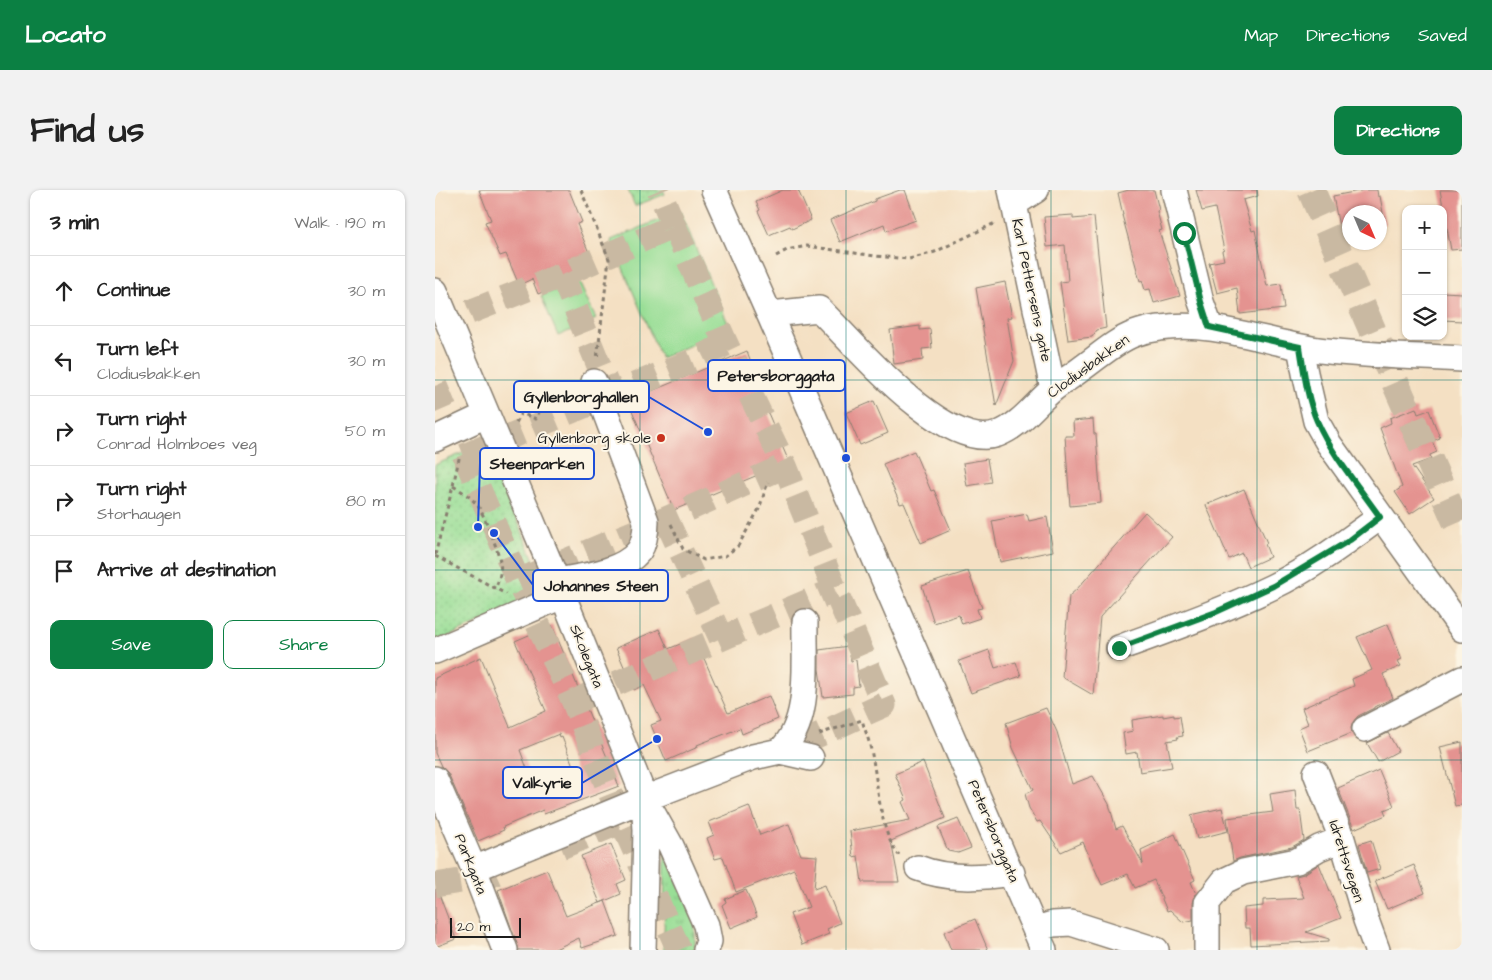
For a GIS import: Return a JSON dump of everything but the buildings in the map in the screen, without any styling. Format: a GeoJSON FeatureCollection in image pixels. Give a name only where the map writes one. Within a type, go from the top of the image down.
{"type":"FeatureCollection","features":[{"type":"Feature","properties":{"kind":"street","name":"Petersborggata"},"geometry":{"type":"LineString","coordinates":[[714,190],[1040,940]]}},
{"type":"Feature","properties":{"kind":"street"},"geometry":{"type":"LineString","coordinates":[[1014,202],[1036,190]]}},
{"type":"Feature","properties":{"kind":"street"},"geometry":{"type":"LineString","coordinates":[[1174,190],[1201,302],[1209,327]]}},
{"type":"Feature","properties":{"kind":"street","name":"Karl Pettersens gate"},"geometry":{"type":"LineString","coordinates":[[1014,202],[1053,389]]}},
{"type":"Feature","properties":{"kind":"street","name":"Skolegata"},"geometry":{"type":"LineString","coordinates":[[435,291],[476,420],[559,589],[644,799],[646,830],[643,950]]}},
{"type":"Feature","properties":{"kind":"street","name":"Clodiusbakken"},"geometry":{"type":"LineString","coordinates":[[771,318],[780,313],[819,310],[914,403],[947,425],[975,436],[997,434],[1011,428],[1053,389],[1117,344],[1133,334],[1161,328],[1181,326],[1209,327],[1300,347],[1340,353],[1462,359]]}},
{"type":"Feature","properties":{"kind":"street"},"geometry":{"type":"LineString","coordinates":[[1300,347],[1316,420],[1329,444],[1462,629]]}},
{"type":"Feature","properties":{"kind":"street"},"geometry":{"type":"LineString","coordinates":[[435,651],[533,609],[559,589],[617,566],[640,550],[646,535],[646,521],[594,382]]}},
{"type":"Feature","properties":{"kind":"street"},"geometry":{"type":"LineString","coordinates":[[435,439],[476,420]]}},
{"type":"Feature","properties":{"kind":"street"},"geometry":{"type":"LineString","coordinates":[[1119,648],[1216,612],[1273,586],[1350,540],[1380,517]]}},
{"type":"Feature","properties":{"kind":"street"},"geometry":{"type":"LineString","coordinates":[[780,751],[788,744],[801,717],[805,622]]}},
{"type":"Feature","properties":{"kind":"street"},"geometry":{"type":"LineString","coordinates":[[1365,729],[1462,679]]}},
{"type":"Feature","properties":{"kind":"street"},"geometry":{"type":"LineString","coordinates":[[474,869],[722,767],[780,751],[811,758]]}},
{"type":"Feature","properties":{"kind":"street","name":"Idrettsvegen"},"geometry":{"type":"LineString","coordinates":[[1316,773],[1342,839],[1377,950]]}},
{"type":"Feature","properties":{"kind":"street","name":"Parkgata"},"geometry":{"type":"LineString","coordinates":[[435,779],[474,869],[505,950]]}},
{"type":"Feature","properties":{"kind":"street"},"geometry":{"type":"LineString","coordinates":[[644,799],[654,814],[688,881],[706,925],[712,947]]}},
{"type":"Feature","properties":{"kind":"street"},"geometry":{"type":"LineString","coordinates":[[1207,950],[1207,902],[1225,881],[1243,872],[1297,861],[1319,848],[1342,839]]}},
{"type":"Feature","properties":{"kind":"street"},"geometry":{"type":"LineString","coordinates":[[918,868],[954,877],[993,876],[1012,873]]}},
{"type":"Feature","properties":{"kind":"street"},"geometry":{"type":"LineString","coordinates":[[1040,940],[1053,924],[1071,923],[1156,950]]}},
{"type":"Feature","properties":{"kind":"path"},"geometry":{"type":"LineString","coordinates":[[512,430],[521,413],[536,419],[543,403],[594,382],[609,259],[581,190]]}},
{"type":"Feature","properties":{"kind":"path"},"geometry":{"type":"LineString","coordinates":[[776,256],[787,250],[807,246],[898,259],[924,256],[1014,202]]}},
{"type":"Feature","properties":{"kind":"path"},"geometry":{"type":"LineString","coordinates":[[476,420],[453,486],[435,555],[533,609]]}},
{"type":"Feature","properties":{"kind":"path"},"geometry":{"type":"LineString","coordinates":[[667,517],[683,550],[704,560],[725,556],[738,546],[759,509],[768,482]]}},
{"type":"Feature","properties":{"kind":"path"},"geometry":{"type":"LineString","coordinates":[[453,486],[465,493],[478,506],[485,520],[500,561],[500,573],[495,589]]}},
{"type":"Feature","properties":{"kind":"path"},"geometry":{"type":"LineString","coordinates":[[839,727],[862,720],[871,750],[882,811],[890,842],[905,862],[918,868]]}},
{"type":"Feature","properties":{"kind":"green space"},"geometry":{"type":"Polygon","coordinates":[[[628,190],[663,190],[665,194],[635,206],[628,190]]]}},
{"type":"Feature","properties":{"kind":"green space"},"geometry":{"type":"Polygon","coordinates":[[[680,211],[730,328],[661,358],[611,240],[680,211]]]}},
{"type":"Feature","properties":{"kind":"green space"},"geometry":{"type":"Polygon","coordinates":[[[578,280],[596,319],[558,336],[541,296],[578,280]]]}},
{"type":"Feature","properties":{"kind":"green space"},"geometry":{"type":"Polygon","coordinates":[[[467,451],[482,453],[494,464],[546,589],[544,595],[435,642],[435,465],[467,451]]]}},
{"type":"Feature","properties":{"kind":"green space"},"geometry":{"type":"Polygon","coordinates":[[[665,851],[695,921],[695,948],[693,950],[664,950],[665,851]]]}},
{"type":"Feature","properties":{"kind":"tunnel"},"geometry":{"type":"LineString","coordinates":[[435,326],[562,275],[674,226],[659,190]]}},
{"type":"Feature","properties":{"kind":"tunnel"},"geometry":{"type":"LineString","coordinates":[[1311,190],[1462,535]]}},
{"type":"Feature","properties":{"kind":"tunnel"},"geometry":{"type":"LineString","coordinates":[[674,226],[726,344],[785,466],[884,705],[772,756]]}},
{"type":"Feature","properties":{"kind":"tunnel"},"geometry":{"type":"LineString","coordinates":[[562,275],[611,395]]}},
{"type":"Feature","properties":{"kind":"tunnel"},"geometry":{"type":"LineString","coordinates":[[464,456],[692,361],[726,344]]}},
{"type":"Feature","properties":{"kind":"tunnel"},"geometry":{"type":"LineString","coordinates":[[435,386],[518,581],[574,702],[622,822],[679,950]]}},
{"type":"Feature","properties":{"kind":"tunnel"},"geometry":{"type":"LineString","coordinates":[[518,581],[666,519],[785,466]]}},
{"type":"Feature","properties":{"kind":"tunnel"},"geometry":{"type":"LineString","coordinates":[[666,519],[721,638]]}},
{"type":"Feature","properties":{"kind":"tunnel"},"geometry":{"type":"LineString","coordinates":[[582,698],[835,590]]}},
{"type":"Feature","properties":{"kind":"tunnel"},"geometry":{"type":"LineString","coordinates":[[561,847],[658,806]]}},
{"type":"Feature","properties":{"kind":"tunnel"},"geometry":{"type":"LineString","coordinates":[[435,885],[487,877],[498,872]]}},
{"type":"Feature","properties":{"kind":"place","name":"Gyllenborghallen"},"geometry":{"type":"Point","coordinates":[708,432]}},
{"type":"Feature","properties":{"kind":"place","name":"Gyllenborg skole"},"geometry":{"type":"Point","coordinates":[661,438]}},
{"type":"Feature","properties":{"kind":"place","name":"Petersborggata"},"geometry":{"type":"Point","coordinates":[846,458]}},
{"type":"Feature","properties":{"kind":"place","name":"Steenparken"},"geometry":{"type":"Point","coordinates":[478,527]}},
{"type":"Feature","properties":{"kind":"place","name":"Johannes Steen"},"geometry":{"type":"Point","coordinates":[494,533]}},
{"type":"Feature","properties":{"kind":"place","name":"Valkyrie"},"geometry":{"type":"Point","coordinates":[657,739]}},
{"type":"Feature","properties":{"kind":"route"},"geometry":{"type":"LineString","coordinates":[[1119,648],[1216,612],[1273,586],[1350,540],[1380,517],[1329,444],[1316,420],[1300,347],[1209,327],[1184,233]]}}]}
